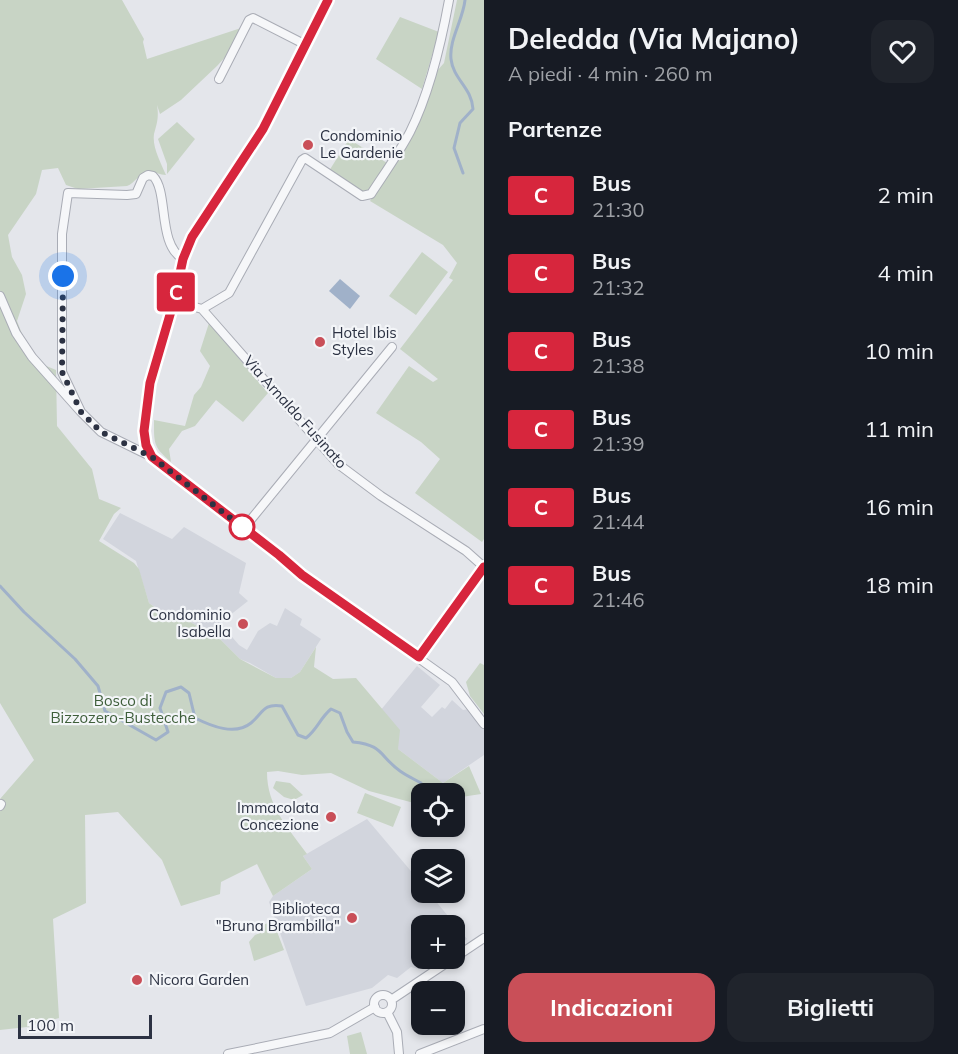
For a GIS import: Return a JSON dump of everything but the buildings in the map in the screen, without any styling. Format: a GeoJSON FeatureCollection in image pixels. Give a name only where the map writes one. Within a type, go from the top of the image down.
{"type":"FeatureCollection","features":[{"type":"Feature","properties":{"kind":"street"},"geometry":{"type":"LineString","coordinates":[[152,457],[146,445],[144,431],[149,393],[183,259],[192,237],[263,129],[328,0]]}},
{"type":"Feature","properties":{"kind":"street"},"geometry":{"type":"LineString","coordinates":[[174,301],[202,309],[229,293],[305,158],[362,196],[371,194],[410,131],[430,79],[444,30],[449,0]]}},
{"type":"Feature","properties":{"kind":"street"},"geometry":{"type":"LineString","coordinates":[[219,79],[249,20],[253,18],[306,45]]}},
{"type":"Feature","properties":{"kind":"street"},"geometry":{"type":"LineString","coordinates":[[81,412],[62,372],[62,234],[68,193],[136,194],[143,178],[148,175],[153,176],[159,185],[162,212],[168,235],[176,255],[183,259]]}},
{"type":"Feature","properties":{"kind":"street"},"geometry":{"type":"LineString","coordinates":[[0,296],[16,333],[32,357],[101,432],[152,457],[302,575],[452,682],[484,724]]}},
{"type":"Feature","properties":{"kind":"street","name":"Via Arnaldo Fusinato"},"geometry":{"type":"LineString","coordinates":[[202,309],[338,464],[381,496],[466,551],[484,567]]}},
{"type":"Feature","properties":{"kind":"street"},"geometry":{"type":"LineString","coordinates":[[244,528],[392,346]]}},
{"type":"Feature","properties":{"kind":"street"},"geometry":{"type":"LineString","coordinates":[[419,657],[484,567]]}},
{"type":"Feature","properties":{"kind":"street"},"geometry":{"type":"LineString","coordinates":[[391,1000],[484,938]]}},
{"type":"Feature","properties":{"kind":"street"},"geometry":{"type":"LineString","coordinates":[[381,996],[387,996],[391,1000],[392,1008],[387,1012],[380,1013],[375,1007],[375,1001],[381,996]]}},
{"type":"Feature","properties":{"kind":"street"},"geometry":{"type":"LineString","coordinates":[[228,1054],[250,1052],[330,1033],[375,1007]]}},
{"type":"Feature","properties":{"kind":"street"},"geometry":{"type":"LineString","coordinates":[[387,1012],[397,1032],[399,1054]]}},
{"type":"Feature","properties":{"kind":"street"},"geometry":{"type":"LineString","coordinates":[[420,1054],[484,1029]]}},
{"type":"Feature","properties":{"kind":"shaded area"},"geometry":{"type":"Polygon","coordinates":[[[120,513],[172,539],[184,527],[246,563],[239,593],[248,601],[220,623],[239,645],[247,650],[258,631],[270,623],[277,626],[285,608],[302,619],[300,625],[321,639],[300,672],[291,678],[276,678],[240,659],[218,637],[190,622],[171,618],[149,603],[136,561],[103,539],[120,513]]]}},
{"type":"Feature","properties":{"kind":"shaded area"},"geometry":{"type":"Polygon","coordinates":[[[417,666],[440,685],[421,707],[432,717],[442,707],[445,709],[452,700],[463,710],[469,709],[484,729],[484,755],[443,783],[398,749],[380,711],[417,666]]]}},
{"type":"Feature","properties":{"kind":"shaded area"},"geometry":{"type":"Polygon","coordinates":[[[367,819],[411,871],[411,903],[437,903],[447,915],[411,915],[411,967],[397,978],[388,975],[372,988],[306,1006],[269,902],[273,896],[312,869],[303,856],[367,819]]]}},
{"type":"Feature","properties":{"kind":"green space","name":"Bosco di Bizzozero-Bustecche"},"geometry":{"type":"Polygon","coordinates":[[[0,0],[122,0],[144,39],[147,59],[241,28],[229,53],[181,100],[160,114],[157,105],[158,117],[154,144],[166,175],[147,172],[127,186],[78,189],[66,185],[58,168],[42,170],[36,194],[8,235],[12,257],[22,275],[26,294],[17,321],[24,339],[44,365],[56,370],[57,426],[92,469],[99,499],[121,508],[114,514],[99,541],[134,563],[139,569],[149,603],[170,618],[190,622],[218,637],[240,659],[276,678],[291,678],[300,672],[316,647],[314,667],[333,679],[356,678],[400,730],[398,749],[443,783],[411,783],[411,802],[369,791],[331,773],[302,775],[278,771],[267,772],[275,806],[307,854],[303,856],[312,869],[273,896],[257,864],[221,882],[220,894],[181,906],[162,860],[118,812],[85,815],[86,903],[53,919],[59,1018],[27,1027],[0,1030],[0,799],[34,760],[0,703],[0,0]]]}},
{"type":"Feature","properties":{"kind":"green space"},"geometry":{"type":"Polygon","coordinates":[[[457,0],[484,0],[484,539],[482,542],[415,493],[440,459],[421,442],[376,413],[409,366],[433,382],[438,379],[400,349],[453,280],[449,278],[457,263],[443,245],[370,201],[415,130],[437,71],[444,63],[457,0]]]}},
{"type":"Feature","properties":{"kind":"green space"},"geometry":{"type":"Polygon","coordinates":[[[400,17],[439,32],[422,89],[376,59],[400,17]]]}},
{"type":"Feature","properties":{"kind":"green space"},"geometry":{"type":"Polygon","coordinates":[[[177,122],[195,139],[167,174],[167,164],[158,139],[177,122]]]}},
{"type":"Feature","properties":{"kind":"green space"},"geometry":{"type":"Polygon","coordinates":[[[349,139],[387,163],[377,181],[366,191],[362,192],[329,171],[349,139]]]}},
{"type":"Feature","properties":{"kind":"green space"},"geometry":{"type":"Polygon","coordinates":[[[422,252],[448,272],[416,315],[389,296],[422,252]]]}},
{"type":"Feature","properties":{"kind":"green space"},"geometry":{"type":"Polygon","coordinates":[[[209,323],[268,393],[243,422],[216,400],[195,426],[182,431],[169,449],[171,462],[156,444],[154,420],[185,426],[194,395],[201,387],[210,366],[200,351],[209,323]]]}},
{"type":"Feature","properties":{"kind":"green space"},"geometry":{"type":"Polygon","coordinates":[[[480,663],[484,665],[484,714],[470,696],[466,682],[480,663]]]}},
{"type":"Feature","properties":{"kind":"green space","name":"Bosco di Bizzozero-Bustecche"},"geometry":{"type":"Polygon","coordinates":[[[469,766],[481,794],[465,796],[465,783],[443,783],[469,766]]]}},
{"type":"Feature","properties":{"kind":"green space"},"geometry":{"type":"Polygon","coordinates":[[[276,781],[290,783],[303,795],[294,800],[284,797],[273,788],[276,781]]]}},
{"type":"Feature","properties":{"kind":"green space"},"geometry":{"type":"Polygon","coordinates":[[[365,793],[401,807],[393,827],[357,813],[365,793]]]}},
{"type":"Feature","properties":{"kind":"green space"},"geometry":{"type":"Polygon","coordinates":[[[273,921],[284,950],[254,961],[249,942],[255,935],[265,931],[263,925],[273,921]]]}},
{"type":"Feature","properties":{"kind":"green space"},"geometry":{"type":"Polygon","coordinates":[[[361,1032],[367,1054],[350,1054],[347,1036],[361,1032]]]}},
{"type":"Feature","properties":{"kind":"water"},"geometry":{"type":"Polygon","coordinates":[[[340,279],[360,296],[350,309],[329,291],[340,279]]]}},
{"type":"Feature","properties":{"kind":"waterway"},"geometry":{"type":"LineString","coordinates":[[463,173],[454,148],[460,123],[473,109],[469,95],[452,66],[451,52],[465,0]]}},
{"type":"Feature","properties":{"kind":"waterway"},"geometry":{"type":"LineString","coordinates":[[0,586],[24,612],[75,659],[98,686],[105,711],[156,740],[168,732],[160,708],[166,692],[181,687],[189,693],[195,718],[223,728],[245,727],[267,707],[276,705],[282,706],[298,735],[306,738],[331,709],[340,713],[353,742],[363,743],[376,749],[393,766],[421,783]]}},
{"type":"Feature","properties":{"kind":"bus line","name":"C"},"geometry":{"type":"LineString","coordinates":[[328,0],[263,129],[192,237],[183,259],[174,301],[150,383],[144,431],[146,445],[152,457],[188,483],[302,575],[419,657],[484,567]]}},
{"type":"Feature","properties":{"kind":"place","name":"Condominio Le Gardenie"},"geometry":{"type":"Point","coordinates":[308,145]}},
{"type":"Feature","properties":{"kind":"place","name":"Hotel Ibis Styles"},"geometry":{"type":"Point","coordinates":[320,342]}},
{"type":"Feature","properties":{"kind":"place","name":"Condominio Isabella"},"geometry":{"type":"Point","coordinates":[243,624]}},
{"type":"Feature","properties":{"kind":"place","name":"Immacolata Concezione"},"geometry":{"type":"Point","coordinates":[331,817]}},
{"type":"Feature","properties":{"kind":"place","name":"Biblioteca \"Bruna Brambilla\""},"geometry":{"type":"Point","coordinates":[352,918]}},
{"type":"Feature","properties":{"kind":"place","name":"Nicora Garden"},"geometry":{"type":"Point","coordinates":[137,980]}},
{"type":"Feature","properties":{"kind":"route"},"geometry":{"type":"LineString","coordinates":[[63,276],[62,372],[81,412],[101,432],[152,457],[242,527]]}}]}
